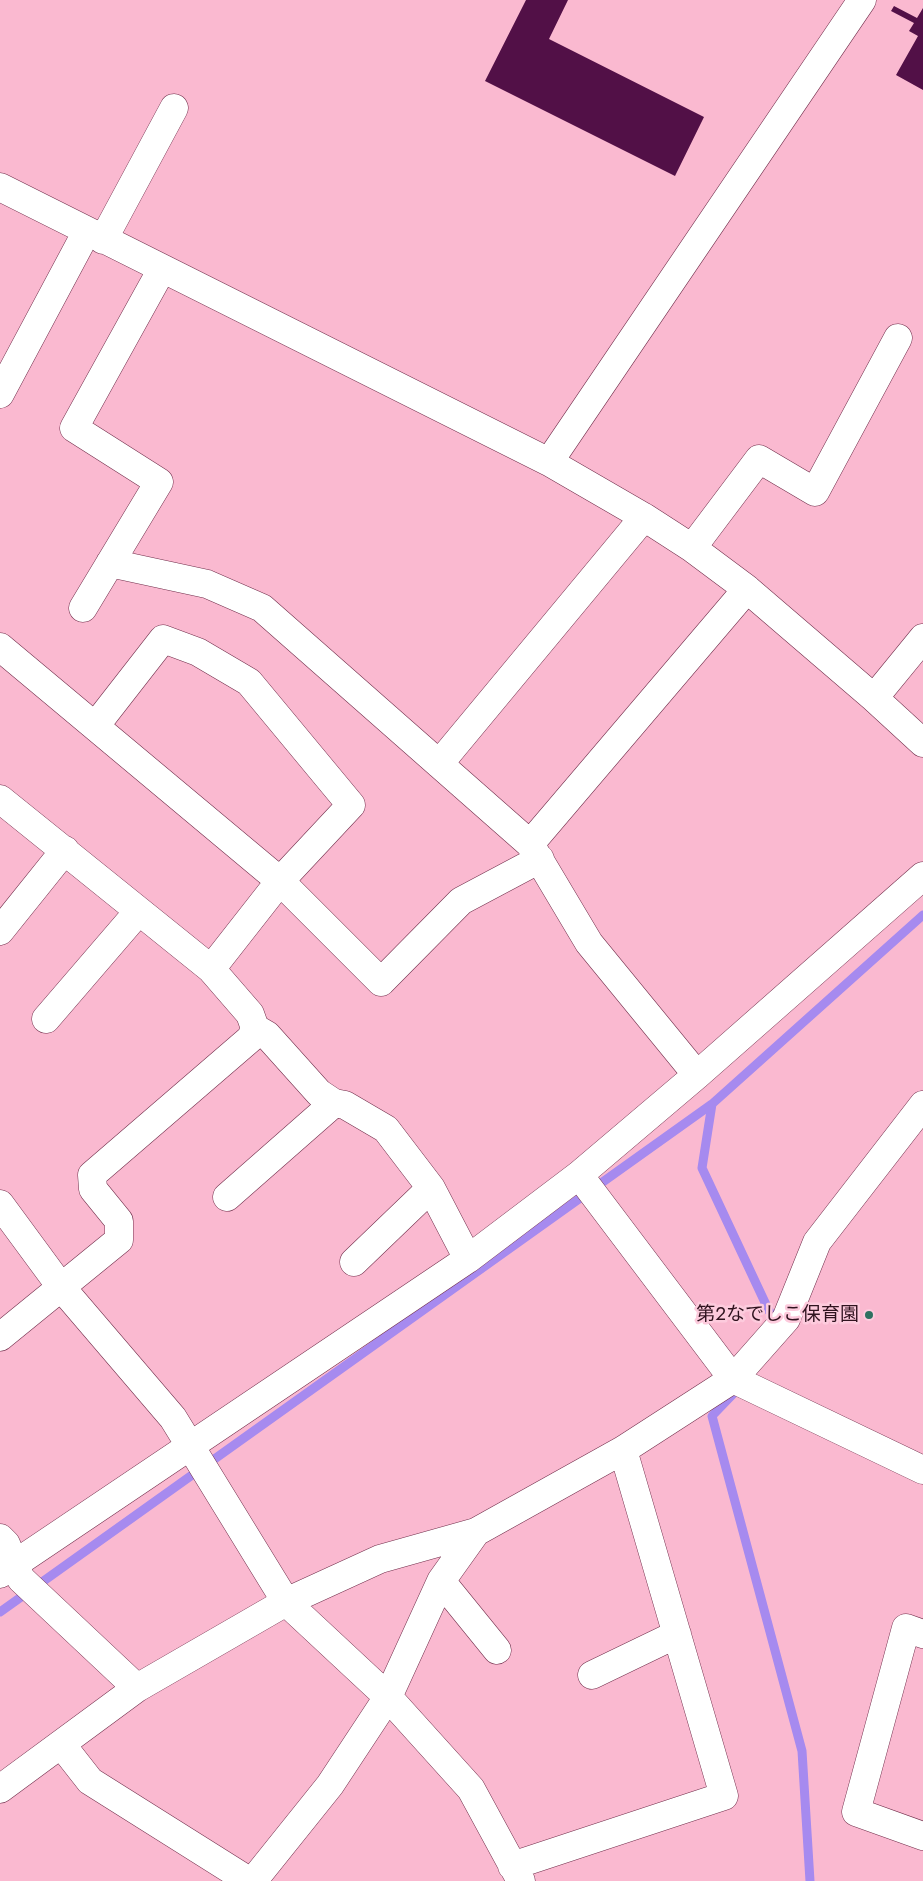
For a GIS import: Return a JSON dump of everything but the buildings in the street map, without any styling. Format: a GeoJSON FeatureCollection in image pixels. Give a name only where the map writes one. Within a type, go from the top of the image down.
{"type":"FeatureCollection","features":[{"type":"Feature","properties":{"kind":"street"},"geometry":{"type":"LineString","coordinates":[[549,462],[862,0]]}},
{"type":"Feature","properties":{"kind":"street"},"geometry":{"type":"LineString","coordinates":[[0,394],[174,108]]}},
{"type":"Feature","properties":{"kind":"street"},"geometry":{"type":"LineString","coordinates":[[0,188],[549,462],[644,517],[692,548],[746,589],[874,698],[923,743]]}},
{"type":"Feature","properties":{"kind":"street"},"geometry":{"type":"LineString","coordinates":[[83,608],[159,482],[74,428],[162,269]]}},
{"type":"Feature","properties":{"kind":"street"},"geometry":{"type":"LineString","coordinates":[[692,548],[758,459],[815,492],[898,338]]}},
{"type":"Feature","properties":{"kind":"street"},"geometry":{"type":"LineString","coordinates":[[438,764],[644,517]]}},
{"type":"Feature","properties":{"kind":"street"},"geometry":{"type":"LineString","coordinates":[[110,563],[207,584],[262,608],[535,851],[589,943],[697,1075]]}},
{"type":"Feature","properties":{"kind":"street"},"geometry":{"type":"LineString","coordinates":[[0,647],[280,881],[381,982],[461,902],[535,851],[746,589]]}},
{"type":"Feature","properties":{"kind":"street"},"geometry":{"type":"LineString","coordinates":[[874,698],[923,638]]}},
{"type":"Feature","properties":{"kind":"street"},"geometry":{"type":"LineString","coordinates":[[96,726],[163,639],[198,652],[249,682],[351,805],[280,881],[212,969]]}},
{"type":"Feature","properties":{"kind":"street"},"geometry":{"type":"LineString","coordinates":[[0,799],[65,850],[138,912],[212,969],[250,1014],[255,1028],[266,1035],[319,1093],[334,1103],[345,1105],[386,1130],[430,1188],[468,1258]]}},
{"type":"Feature","properties":{"kind":"street"},"geometry":{"type":"LineString","coordinates":[[0,931],[65,850]]}},
{"type":"Feature","properties":{"kind":"street"},"geometry":{"type":"LineString","coordinates":[[11,1573],[468,1258],[580,1176],[923,876]]}},
{"type":"Feature","properties":{"kind":"street"},"geometry":{"type":"LineString","coordinates":[[46,1019],[138,912]]}},
{"type":"Feature","properties":{"kind":"street"},"geometry":{"type":"LineString","coordinates":[[0,1337],[119,1240],[119,1221],[93,1188],[92,1175],[251,1038],[255,1028]]}},
{"type":"Feature","properties":{"kind":"street"},"geometry":{"type":"LineString","coordinates":[[227,1197],[334,1103]]}},
{"type":"Feature","properties":{"kind":"street"},"geometry":{"type":"LineString","coordinates":[[0,1789],[137,1688],[286,1602],[380,1559],[476,1532],[623,1450],[733,1379],[786,1319],[817,1242],[918,1121]]}},
{"type":"Feature","properties":{"kind":"street"},"geometry":{"type":"LineString","coordinates":[[580,1176],[733,1379],[923,1470]]}},
{"type":"Feature","properties":{"kind":"street"},"geometry":{"type":"LineString","coordinates":[[354,1262],[430,1188]]}},
{"type":"Feature","properties":{"kind":"street"},"geometry":{"type":"LineString","coordinates":[[0,1204],[61,1287],[173,1418],[286,1602],[388,1697],[471,1789],[516,1874],[724,1796],[623,1450]]}},
{"type":"Feature","properties":{"kind":"street"},"geometry":{"type":"LineString","coordinates":[[61,1744],[90,1781],[259,1878],[330,1785],[388,1697],[441,1581],[476,1532]]}},
{"type":"Feature","properties":{"kind":"street"},"geometry":{"type":"LineString","coordinates":[[0,1538],[6,1544],[11,1573],[61,1616],[137,1688]]}},
{"type":"Feature","properties":{"kind":"street"},"geometry":{"type":"LineString","coordinates":[[441,1581],[497,1650]]}},
{"type":"Feature","properties":{"kind":"street"},"geometry":{"type":"LineString","coordinates":[[923,1634],[906,1628],[856,1812],[923,1836]]}},
{"type":"Feature","properties":{"kind":"street"},"geometry":{"type":"LineString","coordinates":[[592,1675],[677,1634]]}},
{"type":"Feature","properties":{"kind":"waterway"},"geometry":{"type":"LineString","coordinates":[[0,1612],[712,1104],[923,915]]}},
{"type":"Feature","properties":{"kind":"waterway"},"geometry":{"type":"LineString","coordinates":[[712,1104],[702,1168],[769,1311],[779,1322]]}},
{"type":"Feature","properties":{"kind":"waterway"},"geometry":{"type":"LineString","coordinates":[[737,1390],[712,1416],[802,1751],[810,1881]]}},
{"type":"Feature","properties":{"kind":"place","name":"第2なでしこ保育園"},"geometry":{"type":"Point","coordinates":[869,1315]}}]}
